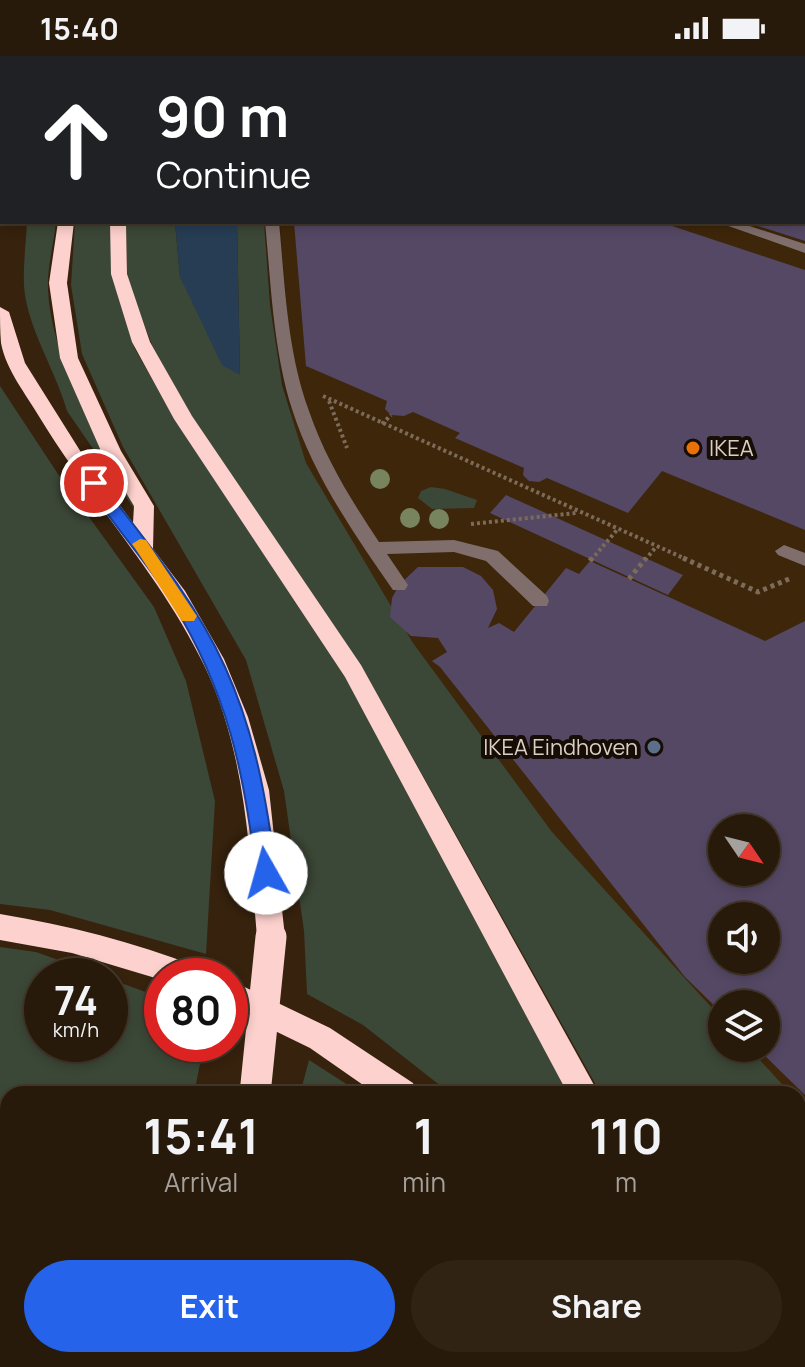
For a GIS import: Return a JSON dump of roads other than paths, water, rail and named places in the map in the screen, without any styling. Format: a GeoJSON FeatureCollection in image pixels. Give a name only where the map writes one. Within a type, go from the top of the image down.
{"type":"FeatureCollection","features":[{"type":"Feature","properties":{"kind":"highway"},"geometry":{"type":"LineString","coordinates":[[66,224],[58,283],[69,358],[111,451],[144,506],[143,548]]}},
{"type":"Feature","properties":{"kind":"highway"},"geometry":{"type":"LineString","coordinates":[[118,224],[119,274],[141,342],[184,419],[353,671],[580,1086]]}},
{"type":"Feature","properties":{"kind":"highway"},"geometry":{"type":"LineString","coordinates":[[0,312],[16,363],[77,462],[177,597],[216,665],[236,717],[256,790],[271,937],[256,1086]]}},
{"type":"Feature","properties":{"kind":"highway"},"geometry":{"type":"LineString","coordinates":[[0,927],[44,933],[144,962]]}},
{"type":"Feature","properties":{"kind":"highway"},"geometry":{"type":"LineString","coordinates":[[248,1003],[320,1038],[390,1086]]}},
{"type":"Feature","properties":{"kind":"street"},"geometry":{"type":"LineString","coordinates":[[272,224],[292,374],[300,410],[321,457],[373,548],[399,585]]}},
{"type":"Feature","properties":{"kind":"street"},"geometry":{"type":"LineString","coordinates":[[730,224],[805,249]]}},
{"type":"Feature","properties":{"kind":"street"},"geometry":{"type":"LineString","coordinates":[[769,224],[805,236]]}},
{"type":"Feature","properties":{"kind":"street"},"geometry":{"type":"LineString","coordinates":[[373,548],[454,546],[492,556],[540,601]]}},
{"type":"Feature","properties":{"kind":"street"},"geometry":{"type":"LineString","coordinates":[[784,551],[805,560]]}},
{"type":"Feature","properties":{"kind":"water"},"geometry":{"type":"Polygon","coordinates":[[[175,224],[237,224],[240,375],[222,365],[180,277],[175,224]]]}},
{"type":"Feature","properties":{"kind":"place","name":"IKEA"},"geometry":{"type":"Point","coordinates":[693,448]}},
{"type":"Feature","properties":{"kind":"place","name":"IKEA Eindhoven"},"geometry":{"type":"Point","coordinates":[654,747]}}]}
